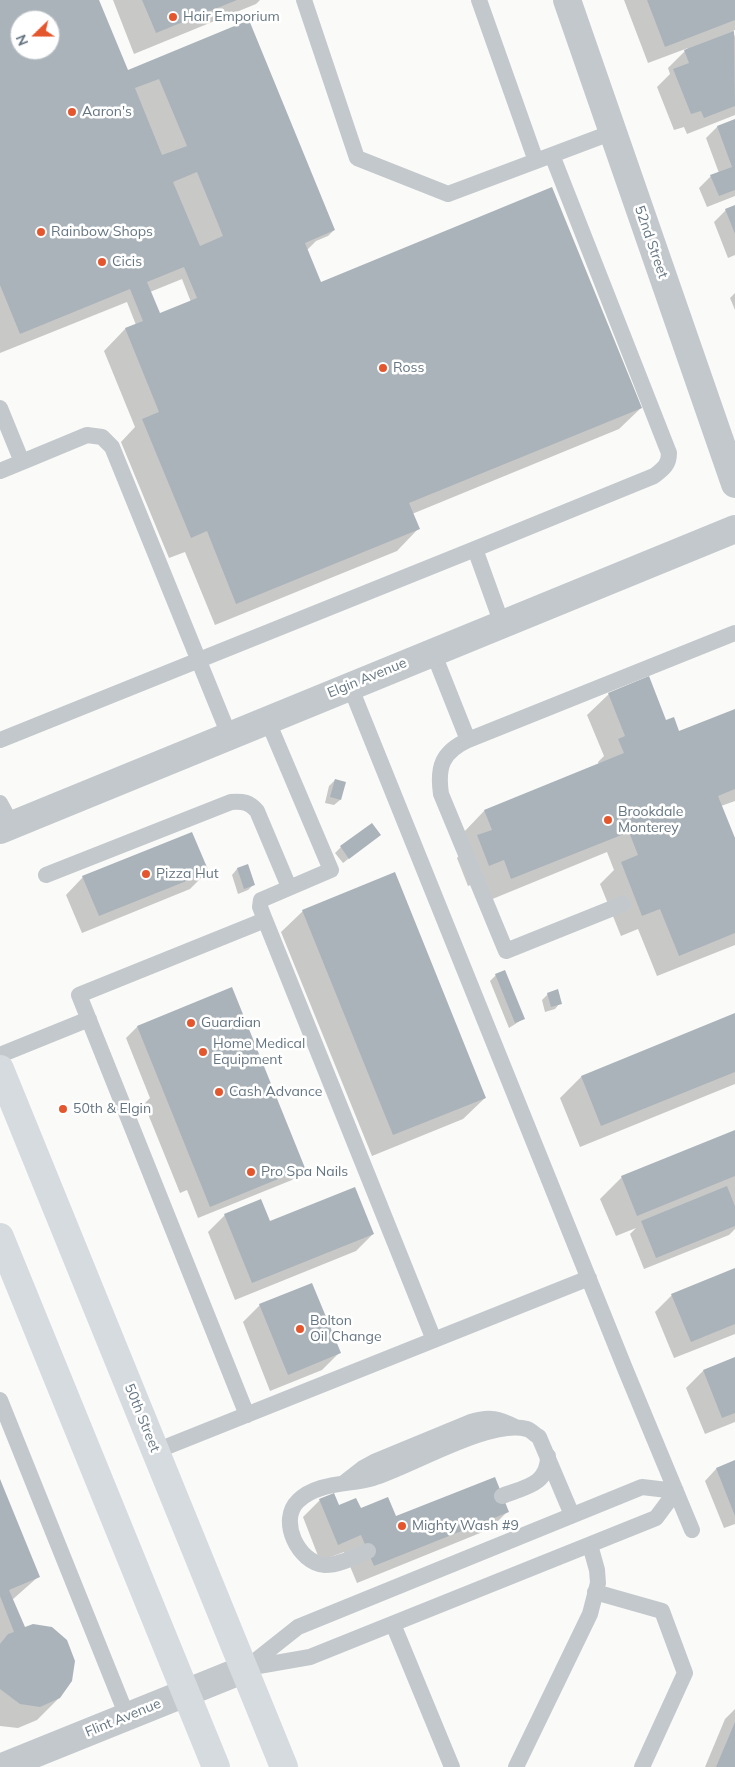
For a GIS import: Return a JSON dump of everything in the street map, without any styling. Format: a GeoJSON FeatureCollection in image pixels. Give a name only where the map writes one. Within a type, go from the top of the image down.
{"type":"FeatureCollection","features":[{"type":"Feature","properties":{"kind":"main road","name":"50th Street"},"geometry":{"type":"LineString","coordinates":[[0,1068],[284,1767]]}},
{"type":"Feature","properties":{"kind":"main road"},"geometry":{"type":"LineString","coordinates":[[0,1237],[216,1767]]}},
{"type":"Feature","properties":{"kind":"street","name":"52nd Street"},"geometry":{"type":"LineString","coordinates":[[567,0],[735,484]]}},
{"type":"Feature","properties":{"kind":"street","name":"Elgin Avenue"},"geometry":{"type":"LineString","coordinates":[[4,819],[228,735],[735,529]]}},
{"type":"Feature","properties":{"kind":"street","name":"Flint Avenue"},"geometry":{"type":"LineString","coordinates":[[16,1764],[127,1716],[244,1669]]}},
{"type":"Feature","properties":{"kind":"lane"},"geometry":{"type":"LineString","coordinates":[[304,0],[357,158],[448,194],[613,132]]}},
{"type":"Feature","properties":{"kind":"lane"},"geometry":{"type":"LineString","coordinates":[[479,0],[536,161]]}},
{"type":"Feature","properties":{"kind":"lane"},"geometry":{"type":"LineString","coordinates":[[0,740],[475,550],[654,476],[663,469],[669,461],[669,453],[552,155]]}},
{"type":"Feature","properties":{"kind":"lane"},"geometry":{"type":"LineString","coordinates":[[0,408],[22,462]]}},
{"type":"Feature","properties":{"kind":"lane"},"geometry":{"type":"LineString","coordinates":[[0,471],[87,435],[102,437],[112,447],[228,735]]}},
{"type":"Feature","properties":{"kind":"lane"},"geometry":{"type":"LineString","coordinates":[[475,550],[502,624]]}},
{"type":"Feature","properties":{"kind":"lane"},"geometry":{"type":"LineString","coordinates":[[623,904],[506,951],[442,794],[439,776],[443,761],[453,747],[468,740],[735,633]]}},
{"type":"Feature","properties":{"kind":"lane"},"geometry":{"type":"LineString","coordinates":[[433,652],[468,740]]}},
{"type":"Feature","properties":{"kind":"lane"},"geometry":{"type":"LineString","coordinates":[[350,686],[692,1530]]}},
{"type":"Feature","properties":{"kind":"lane"},"geometry":{"type":"LineString","coordinates":[[266,719],[331,870],[261,900],[260,907],[434,1340]]}},
{"type":"Feature","properties":{"kind":"lane"},"geometry":{"type":"LineString","coordinates":[[46,875],[231,802],[242,801],[251,804],[258,811],[289,887]]}},
{"type":"Feature","properties":{"kind":"lane"},"geometry":{"type":"LineString","coordinates":[[247,1415],[79,995],[265,920]]}},
{"type":"Feature","properties":{"kind":"lane"},"geometry":{"type":"LineString","coordinates":[[0,1055],[89,1019]]}},
{"type":"Feature","properties":{"kind":"lane"},"geometry":{"type":"LineString","coordinates":[[156,1451],[589,1278]]}},
{"type":"Feature","properties":{"kind":"lane"},"geometry":{"type":"LineString","coordinates":[[0,1400],[127,1716]]}},
{"type":"Feature","properties":{"kind":"lane"},"geometry":{"type":"LineString","coordinates":[[368,1552],[335,1564],[323,1565],[313,1562],[301,1552],[292,1532],[291,1509],[299,1500],[327,1486],[372,1478],[478,1435],[515,1427],[528,1429],[539,1437],[572,1515]]}},
{"type":"Feature","properties":{"kind":"lane"},"geometry":{"type":"LineString","coordinates":[[502,1496],[542,1478],[548,1467],[548,1456]]}},
{"type":"Feature","properties":{"kind":"lane"},"geometry":{"type":"LineString","coordinates":[[244,1669],[298,1627],[642,1487],[676,1491]]}},
{"type":"Feature","properties":{"kind":"lane"},"geometry":{"type":"LineString","coordinates":[[244,1669],[310,1658],[656,1518],[676,1491]]}},
{"type":"Feature","properties":{"kind":"lane"},"geometry":{"type":"LineString","coordinates":[[516,1767],[590,1614],[597,1570],[590,1544]]}},
{"type":"Feature","properties":{"kind":"lane"},"geometry":{"type":"LineString","coordinates":[[595,1592],[662,1611],[686,1673],[642,1767]]}},
{"type":"Feature","properties":{"kind":"lane"},"geometry":{"type":"LineString","coordinates":[[393,1624],[452,1767]]}},
{"type":"Feature","properties":{"kind":"building","name":"Ross"},"geometry":{"type":"Polygon","coordinates":[[[0,0],[99,0],[128,70],[249,20],[335,230],[305,243],[321,282],[552,187],[642,408],[409,503],[420,529],[236,604],[207,531],[191,538],[142,419],[159,412],[125,328],[143,321],[130,289],[20,334],[0,285],[0,0]],[[159,79],[135,88],[162,155],[187,146],[159,79]],[[197,172],[173,182],[200,246],[223,236],[197,172]],[[184,267],[147,282],[160,313],[197,298],[184,267]]]}},
{"type":"Feature","properties":{"kind":"building","name":"Hair Emporium"},"geometry":{"type":"Polygon","coordinates":[[[142,0],[237,0],[156,33],[142,0]]]}},
{"type":"Feature","properties":{"kind":"building"},"geometry":{"type":"Polygon","coordinates":[[[647,0],[735,0],[735,20],[665,47],[647,0]]]}},
{"type":"Feature","properties":{"kind":"building"},"geometry":{"type":"Polygon","coordinates":[[[734,31],[735,106],[704,118],[701,111],[691,114],[673,69],[689,63],[684,50],[734,31]]]}},
{"type":"Feature","properties":{"kind":"building"},"geometry":{"type":"Polygon","coordinates":[[[735,119],[735,190],[719,196],[710,175],[732,167],[717,126],[735,119]]]}},
{"type":"Feature","properties":{"kind":"building"},"geometry":{"type":"Polygon","coordinates":[[[735,205],[735,234],[725,209],[735,205]]]}},
{"type":"Feature","properties":{"kind":"building","name":"Brookdale Monterey"},"geometry":{"type":"Polygon","coordinates":[[[649,676],[666,720],[674,717],[679,731],[735,709],[735,789],[718,796],[735,838],[735,933],[679,956],[660,909],[642,916],[621,862],[638,855],[629,832],[511,879],[504,860],[489,866],[477,835],[492,830],[484,810],[624,753],[618,739],[625,736],[608,693],[649,676]]]}},
{"type":"Feature","properties":{"kind":"building"},"geometry":{"type":"Polygon","coordinates":[[[335,779],[346,782],[341,800],[330,797],[335,779]]]}},
{"type":"Feature","properties":{"kind":"building"},"geometry":{"type":"Polygon","coordinates":[[[372,823],[381,835],[349,859],[340,846],[372,823]]]}},
{"type":"Feature","properties":{"kind":"building","name":"Pizza Hut"},"geometry":{"type":"Polygon","coordinates":[[[192,832],[209,872],[99,916],[82,876],[192,832]]]}},
{"type":"Feature","properties":{"kind":"building"},"geometry":{"type":"Polygon","coordinates":[[[248,864],[255,885],[244,889],[237,868],[248,864]]]}},
{"type":"Feature","properties":{"kind":"building"},"geometry":{"type":"Polygon","coordinates":[[[395,872],[486,1098],[393,1135],[302,910],[395,872]]]}},
{"type":"Feature","properties":{"kind":"building"},"geometry":{"type":"Polygon","coordinates":[[[505,970],[525,1019],[515,1023],[495,974],[505,970]]]}},
{"type":"Feature","properties":{"kind":"building"},"geometry":{"type":"Polygon","coordinates":[[[232,987],[305,1168],[210,1207],[137,1026],[232,987]]]}},
{"type":"Feature","properties":{"kind":"building"},"geometry":{"type":"Polygon","coordinates":[[[558,989],[562,1004],[551,1007],[547,993],[558,989]]]}},
{"type":"Feature","properties":{"kind":"building"},"geometry":{"type":"Polygon","coordinates":[[[735,1013],[735,1072],[601,1126],[581,1076],[735,1013]]]}},
{"type":"Feature","properties":{"kind":"building"},"geometry":{"type":"Polygon","coordinates":[[[735,1130],[735,1176],[637,1216],[621,1176],[735,1130]]]}},
{"type":"Feature","properties":{"kind":"building"},"geometry":{"type":"Polygon","coordinates":[[[727,1186],[735,1206],[735,1226],[656,1258],[641,1221],[727,1186]]]}},
{"type":"Feature","properties":{"kind":"building"},"geometry":{"type":"Polygon","coordinates":[[[355,1187],[374,1234],[252,1283],[224,1214],[261,1199],[270,1221],[355,1187]]]}},
{"type":"Feature","properties":{"kind":"building"},"geometry":{"type":"Polygon","coordinates":[[[735,1268],[735,1324],[691,1342],[671,1294],[735,1268]]]}},
{"type":"Feature","properties":{"kind":"building","name":"Bolton Oil Change"},"geometry":{"type":"Polygon","coordinates":[[[312,1283],[341,1353],[288,1375],[259,1304],[312,1283]]]}},
{"type":"Feature","properties":{"kind":"building"},"geometry":{"type":"Polygon","coordinates":[[[735,1357],[735,1413],[722,1418],[703,1370],[735,1357]]]}},
{"type":"Feature","properties":{"kind":"building"},"geometry":{"type":"Polygon","coordinates":[[[735,1460],[735,1516],[716,1468],[735,1460]]]}},
{"type":"Feature","properties":{"kind":"building","name":"Mighty Wash #9"},"geometry":{"type":"Polygon","coordinates":[[[495,1477],[509,1512],[374,1566],[361,1535],[338,1545],[319,1499],[334,1493],[339,1505],[356,1498],[361,1508],[388,1497],[396,1516],[495,1477]]]}},
{"type":"Feature","properties":{"kind":"building"},"geometry":{"type":"Polygon","coordinates":[[[0,1479],[40,1577],[9,1590],[25,1627],[33,1624],[52,1627],[67,1640],[75,1661],[72,1681],[60,1698],[40,1707],[20,1704],[0,1689],[0,1644],[8,1634],[14,1632],[0,1596],[0,1479]]]}},
{"type":"Feature","properties":{"kind":"building"},"geometry":{"type":"Polygon","coordinates":[[[735,1722],[735,1767],[716,1767],[735,1722]]]}},
{"type":"Feature","properties":{"kind":"place","name":"Hair Emporium"},"geometry":{"type":"Point","coordinates":[173,17]}},
{"type":"Feature","properties":{"kind":"place","name":"Aaron's"},"geometry":{"type":"Point","coordinates":[72,112]}},
{"type":"Feature","properties":{"kind":"place","name":"Rainbow Shops"},"geometry":{"type":"Point","coordinates":[41,232]}},
{"type":"Feature","properties":{"kind":"place","name":"Cicis"},"geometry":{"type":"Point","coordinates":[102,262]}},
{"type":"Feature","properties":{"kind":"place","name":"Ross"},"geometry":{"type":"Point","coordinates":[383,368]}},
{"type":"Feature","properties":{"kind":"place","name":"Brookdale Monterey"},"geometry":{"type":"Point","coordinates":[608,820]}},
{"type":"Feature","properties":{"kind":"place","name":"Pizza Hut"},"geometry":{"type":"Point","coordinates":[146,874]}},
{"type":"Feature","properties":{"kind":"place","name":"Guardian"},"geometry":{"type":"Point","coordinates":[191,1023]}},
{"type":"Feature","properties":{"kind":"place","name":"Home Medical Equipment"},"geometry":{"type":"Point","coordinates":[203,1052]}},
{"type":"Feature","properties":{"kind":"place","name":"Cash Advance"},"geometry":{"type":"Point","coordinates":[219,1092]}},
{"type":"Feature","properties":{"kind":"place","name":"50th & Elgin"},"geometry":{"type":"Point","coordinates":[63,1109]}},
{"type":"Feature","properties":{"kind":"place","name":"Pro Spa Nails"},"geometry":{"type":"Point","coordinates":[251,1172]}},
{"type":"Feature","properties":{"kind":"place","name":"Bolton Oil Change"},"geometry":{"type":"Point","coordinates":[300,1329]}},
{"type":"Feature","properties":{"kind":"place","name":"Mighty Wash #9"},"geometry":{"type":"Point","coordinates":[402,1526]}}]}
